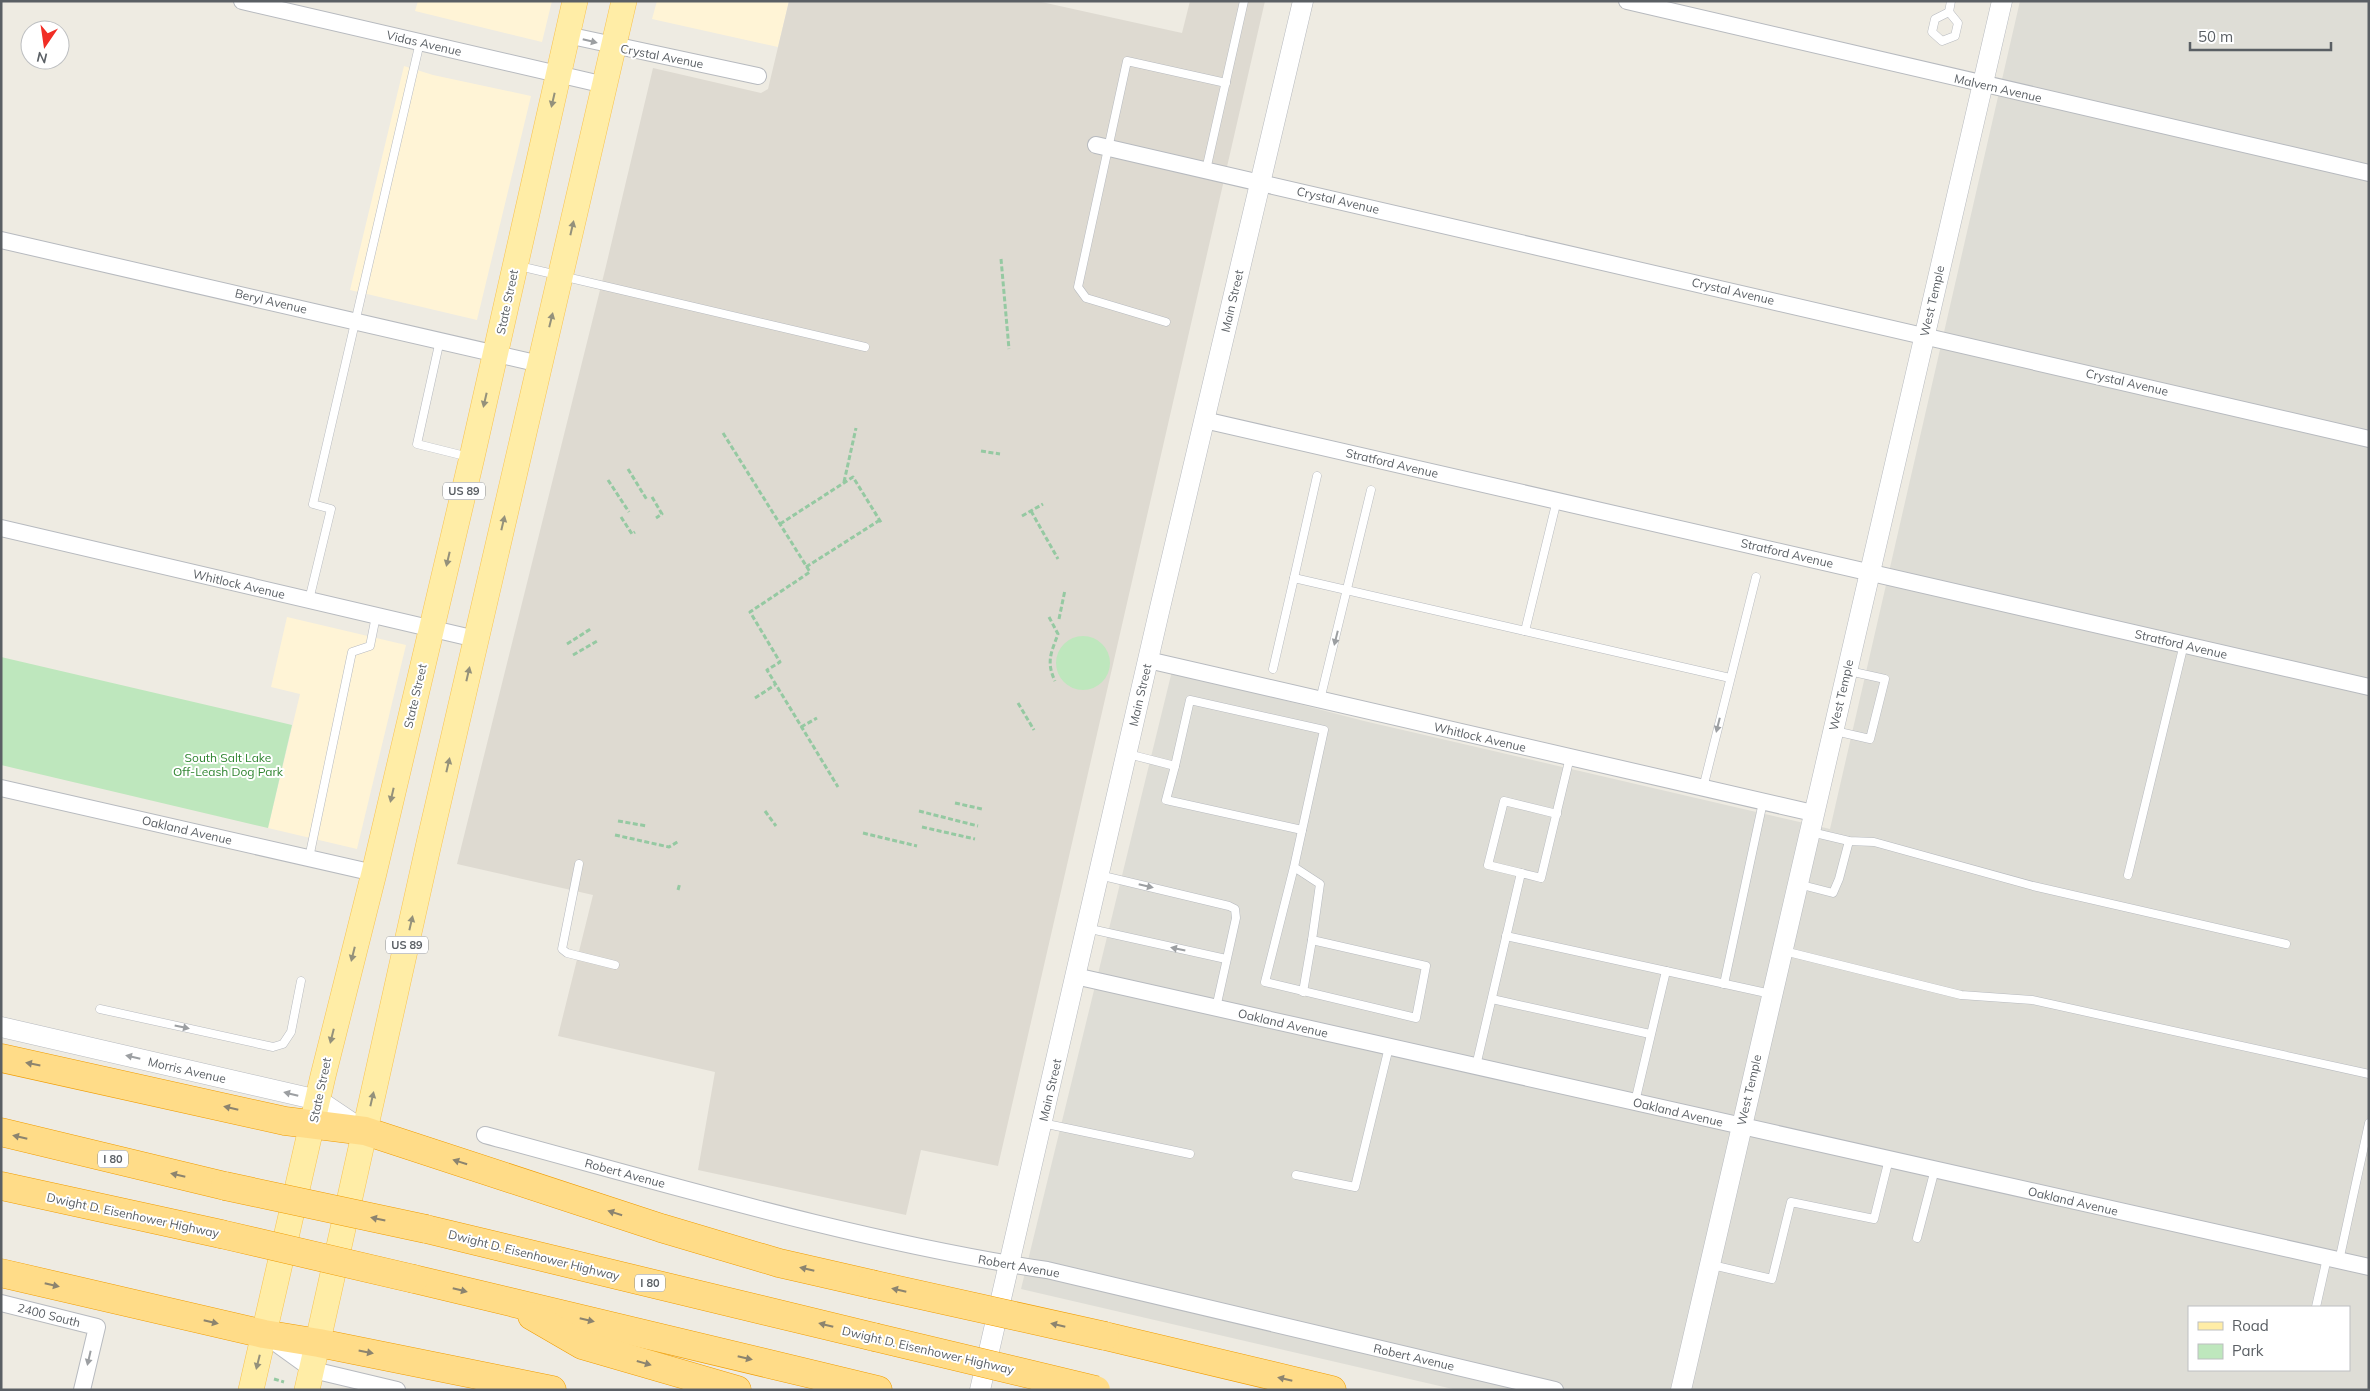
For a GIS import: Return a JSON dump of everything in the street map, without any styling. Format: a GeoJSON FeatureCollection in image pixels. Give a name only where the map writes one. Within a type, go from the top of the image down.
{"type":"FeatureCollection","features":[{"type":"Feature","properties":{"kind":"highway"},"geometry":{"type":"LineString","coordinates":[[1,1058],[285,1121],[315,1112],[365,1131],[661,1228],[779,1263],[1106,1336],[1332,1390]]}},
{"type":"Feature","properties":{"kind":"highway","name":"Dwight D. Eisenhower Highway"},"geometry":{"type":"LineString","coordinates":[[1,1132],[225,1186],[426,1229],[1096,1390]]}},
{"type":"Feature","properties":{"kind":"highway","name":"Dwight D. Eisenhower Highway"},"geometry":{"type":"LineString","coordinates":[[1,1186],[221,1234],[867,1387]]}},
{"type":"Feature","properties":{"kind":"highway"},"geometry":{"type":"LineString","coordinates":[[1,1273],[264,1334],[319,1343],[552,1390]]}},
{"type":"Feature","properties":{"kind":"highway"},"geometry":{"type":"LineString","coordinates":[[505,1301],[582,1345],[737,1390]]}},
{"type":"Feature","properties":{"kind":"main road","name":"State Street"},"geometry":{"type":"LineString","coordinates":[[262,1385],[264,1334],[315,1112],[374,873],[472,457],[575,1]]}},
{"type":"Feature","properties":{"kind":"main road","name":"US 89"},"geometry":{"type":"LineString","coordinates":[[310,1380],[476,639],[624,1]]}},
{"type":"Feature","properties":{"kind":"street","name":"Vidas Avenue"},"geometry":{"type":"LineString","coordinates":[[242,1],[605,85]]}},
{"type":"Feature","properties":{"kind":"street","name":"Main Street"},"geometry":{"type":"LineString","coordinates":[[980,1390],[1126,753],[1302,1]]}},
{"type":"Feature","properties":{"kind":"street","name":"Malvern Avenue"},"geometry":{"type":"LineString","coordinates":[[1627,1],[2369,174]]}},
{"type":"Feature","properties":{"kind":"street","name":"West Temple"},"geometry":{"type":"LineString","coordinates":[[1681,1390],[2002,1]]}},
{"type":"Feature","properties":{"kind":"street","name":"Crystal Avenue"},"geometry":{"type":"LineString","coordinates":[[567,35],[614,47],[758,76]]}},
{"type":"Feature","properties":{"kind":"street","name":"Crystal Avenue"},"geometry":{"type":"LineString","coordinates":[[1102,147],[1261,182],[2369,439]]}},
{"type":"Feature","properties":{"kind":"street","name":"Beryl Avenue"},"geometry":{"type":"LineString","coordinates":[[1,240],[540,364]]}},
{"type":"Feature","properties":{"kind":"street","name":"Stratford Avenue"},"geometry":{"type":"LineString","coordinates":[[1204,420],[2369,687]]}},
{"type":"Feature","properties":{"kind":"street","name":"Whitlock Avenue"},"geometry":{"type":"LineString","coordinates":[[1,528],[476,639]]}},
{"type":"Feature","properties":{"kind":"street","name":"Whitlock Avenue"},"geometry":{"type":"LineString","coordinates":[[1148,660],[1763,802],[1811,822]]}},
{"type":"Feature","properties":{"kind":"street","name":"Oakland Avenue"},"geometry":{"type":"LineString","coordinates":[[1,788],[374,873]]}},
{"type":"Feature","properties":{"kind":"street","name":"Oakland Avenue"},"geometry":{"type":"LineString","coordinates":[[1076,976],[2369,1267]]}},
{"type":"Feature","properties":{"kind":"street","name":"Morris Avenue"},"geometry":{"type":"LineString","coordinates":[[1,1027],[315,1112]]}},
{"type":"Feature","properties":{"kind":"street","name":"Robert Avenue"},"geometry":{"type":"LineString","coordinates":[[486,1135],[763,1210],[969,1258],[1047,1270],[1555,1390]]}},
{"type":"Feature","properties":{"kind":"street","name":"2400 South"},"geometry":{"type":"LineString","coordinates":[[1,1303],[97,1327],[82,1390]]}},
{"type":"Feature","properties":{"kind":"street"},"geometry":{"type":"LineString","coordinates":[[264,1334],[310,1380],[397,1390]]}},
{"type":"Feature","properties":{"kind":"lane"},"geometry":{"type":"LineString","coordinates":[[1206,170],[1244,1]]}},
{"type":"Feature","properties":{"kind":"lane"},"geometry":{"type":"LineString","coordinates":[[1949,12],[1951,1]]}},
{"type":"Feature","properties":{"kind":"lane"},"geometry":{"type":"LineString","coordinates":[[309,600],[332,509],[313,504],[420,42]]}},
{"type":"Feature","properties":{"kind":"lane"},"geometry":{"type":"LineString","coordinates":[[1166,322],[1086,298],[1078,287],[1102,147],[1127,61],[1226,83]]}},
{"type":"Feature","properties":{"kind":"lane"},"geometry":{"type":"LineString","coordinates":[[515,265],[865,348]]}},
{"type":"Feature","properties":{"kind":"lane"},"geometry":{"type":"LineString","coordinates":[[440,340],[417,444],[472,457]]}},
{"type":"Feature","properties":{"kind":"lane"},"geometry":{"type":"LineString","coordinates":[[1274,669],[1317,476]]}},
{"type":"Feature","properties":{"kind":"lane"},"geometry":{"type":"LineString","coordinates":[[1320,700],[1372,490]]}},
{"type":"Feature","properties":{"kind":"lane"},"geometry":{"type":"LineString","coordinates":[[1525,631],[1556,500]]}},
{"type":"Feature","properties":{"kind":"lane"},"geometry":{"type":"LineString","coordinates":[[1703,788],[1756,577]]}},
{"type":"Feature","properties":{"kind":"lane"},"geometry":{"type":"LineString","coordinates":[[1294,578],[1730,678]]}},
{"type":"Feature","properties":{"kind":"lane"},"geometry":{"type":"LineString","coordinates":[[309,858],[352,652],[370,646],[376,616]]}},
{"type":"Feature","properties":{"kind":"lane"},"geometry":{"type":"LineString","coordinates":[[2128,875],[2184,644]]}},
{"type":"Feature","properties":{"kind":"lane"},"geometry":{"type":"LineString","coordinates":[[1833,731],[1870,740],[1885,679],[1847,670]]}},
{"type":"Feature","properties":{"kind":"lane"},"geometry":{"type":"LineString","coordinates":[[1302,830],[1166,800],[1190,700],[1324,730],[1294,867],[1265,982],[1416,1018],[1426,966],[1312,940]]}},
{"type":"Feature","properties":{"kind":"lane"},"geometry":{"type":"LineString","coordinates":[[1126,753],[1175,766]]}},
{"type":"Feature","properties":{"kind":"lane"},"geometry":{"type":"LineString","coordinates":[[1557,814],[1504,801],[1488,865],[1541,878],[1557,814],[1570,757]]}},
{"type":"Feature","properties":{"kind":"lane"},"geometry":{"type":"LineString","coordinates":[[1724,984],[1763,802]]}},
{"type":"Feature","properties":{"kind":"lane"},"geometry":{"type":"LineString","coordinates":[[1811,822],[1849,841],[1874,842],[2033,886],[2286,944]]}},
{"type":"Feature","properties":{"kind":"lane"},"geometry":{"type":"LineString","coordinates":[[1797,884],[1833,893],[1840,880],[1849,841]]}},
{"type":"Feature","properties":{"kind":"lane"},"geometry":{"type":"LineString","coordinates":[[579,864],[562,949],[567,953],[615,966]]}},
{"type":"Feature","properties":{"kind":"lane"},"geometry":{"type":"LineString","coordinates":[[1294,867],[1320,884],[1304,992]]}},
{"type":"Feature","properties":{"kind":"lane"},"geometry":{"type":"LineString","coordinates":[[1476,1066],[1521,874]]}},
{"type":"Feature","properties":{"kind":"lane"},"geometry":{"type":"LineString","coordinates":[[1099,875],[1235,909],[1236,918],[1216,1008]]}},
{"type":"Feature","properties":{"kind":"lane"},"geometry":{"type":"LineString","coordinates":[[1086,928],[1226,960]]}},
{"type":"Feature","properties":{"kind":"lane"},"geometry":{"type":"LineString","coordinates":[[1506,936],[1771,994]]}},
{"type":"Feature","properties":{"kind":"lane"},"geometry":{"type":"LineString","coordinates":[[1782,950],[1961,995],[2032,1000],[2369,1074]]}},
{"type":"Feature","properties":{"kind":"lane"},"geometry":{"type":"LineString","coordinates":[[1635,1102],[1666,971]]}},
{"type":"Feature","properties":{"kind":"lane"},"geometry":{"type":"LineString","coordinates":[[100,1009],[273,1047],[283,1044],[291,1032],[302,981]]}},
{"type":"Feature","properties":{"kind":"lane"},"geometry":{"type":"LineString","coordinates":[[1492,999],[1650,1034]]}},
{"type":"Feature","properties":{"kind":"lane"},"geometry":{"type":"LineString","coordinates":[[1296,1175],[1355,1187],[1389,1047]]}},
{"type":"Feature","properties":{"kind":"lane"},"geometry":{"type":"LineString","coordinates":[[2316,1306],[2333,1259],[2369,1122]]}},
{"type":"Feature","properties":{"kind":"lane"},"geometry":{"type":"LineString","coordinates":[[1042,1123],[1190,1154]]}},
{"type":"Feature","properties":{"kind":"lane"},"geometry":{"type":"LineString","coordinates":[[1710,1264],[1772,1279],[1791,1202],[1874,1219],[1889,1159]]}},
{"type":"Feature","properties":{"kind":"lane"},"geometry":{"type":"LineString","coordinates":[[1917,1238],[1935,1170]]}},
{"type":"Feature","properties":{"kind":"path"},"geometry":{"type":"LineString","coordinates":[[1001,259],[1009,349]]}},
{"type":"Feature","properties":{"kind":"path"},"geometry":{"type":"LineString","coordinates":[[844,483],[856,428]]}},
{"type":"Feature","properties":{"kind":"path"},"geometry":{"type":"LineString","coordinates":[[724,433],[810,572],[750,612],[780,662],[767,670],[838,787]]}},
{"type":"Feature","properties":{"kind":"path"},"geometry":{"type":"LineString","coordinates":[[981,451],[1000,454]]}},
{"type":"Feature","properties":{"kind":"path"},"geometry":{"type":"LineString","coordinates":[[628,469],[647,500]]}},
{"type":"Feature","properties":{"kind":"path"},"geometry":{"type":"LineString","coordinates":[[780,524],[853,477],[881,522],[806,567]]}},
{"type":"Feature","properties":{"kind":"path"},"geometry":{"type":"LineString","coordinates":[[608,480],[629,512]]}},
{"type":"Feature","properties":{"kind":"path"},"geometry":{"type":"LineString","coordinates":[[652,497],[662,514],[656,518]]}},
{"type":"Feature","properties":{"kind":"path"},"geometry":{"type":"LineString","coordinates":[[1022,516],[1043,504]]}},
{"type":"Feature","properties":{"kind":"path"},"geometry":{"type":"LineString","coordinates":[[1031,511],[1058,559]]}},
{"type":"Feature","properties":{"kind":"path"},"geometry":{"type":"LineString","coordinates":[[621,517],[632,534],[635,532]]}},
{"type":"Feature","properties":{"kind":"path"},"geometry":{"type":"LineString","coordinates":[[1059,619],[1065,590]]}},
{"type":"Feature","properties":{"kind":"path"},"geometry":{"type":"LineString","coordinates":[[1049,617],[1058,634],[1050,656],[1049,670],[1055,681]]}},
{"type":"Feature","properties":{"kind":"path"},"geometry":{"type":"LineString","coordinates":[[567,644],[592,628]]}},
{"type":"Feature","properties":{"kind":"path"},"geometry":{"type":"LineString","coordinates":[[573,655],[599,640]]}},
{"type":"Feature","properties":{"kind":"path"},"geometry":{"type":"LineString","coordinates":[[755,698],[776,685]]}},
{"type":"Feature","properties":{"kind":"path"},"geometry":{"type":"LineString","coordinates":[[1018,703],[1034,730]]}},
{"type":"Feature","properties":{"kind":"path"},"geometry":{"type":"LineString","coordinates":[[802,727],[817,718]]}},
{"type":"Feature","properties":{"kind":"path"},"geometry":{"type":"LineString","coordinates":[[955,803],[982,809]]}},
{"type":"Feature","properties":{"kind":"path"},"geometry":{"type":"LineString","coordinates":[[765,811],[776,826]]}},
{"type":"Feature","properties":{"kind":"path"},"geometry":{"type":"LineString","coordinates":[[919,811],[978,826]]}},
{"type":"Feature","properties":{"kind":"path"},"geometry":{"type":"LineString","coordinates":[[618,821],[648,826]]}},
{"type":"Feature","properties":{"kind":"path"},"geometry":{"type":"LineString","coordinates":[[922,827],[975,840]]}},
{"type":"Feature","properties":{"kind":"path"},"geometry":{"type":"LineString","coordinates":[[863,834],[917,846]]}},
{"type":"Feature","properties":{"kind":"path"},"geometry":{"type":"LineString","coordinates":[[615,835],[669,847],[679,841]]}},
{"type":"Feature","properties":{"kind":"path"},"geometry":{"type":"LineString","coordinates":[[678,890],[680,883]]}},
{"type":"Feature","properties":{"kind":"path"},"geometry":{"type":"LineString","coordinates":[[262,1385],[284,1382]]}},
{"type":"Feature","properties":{"kind":"shaded area"},"geometry":{"type":"Polygon","coordinates":[[[418,1],[552,1],[542,42],[415,11],[418,1]]]}},
{"type":"Feature","properties":{"kind":"shaded area"},"geometry":{"type":"Polygon","coordinates":[[[657,1],[789,1],[778,47],[652,19],[657,1]]]}},
{"type":"Feature","properties":{"kind":"shaded area"},"geometry":{"type":"Polygon","coordinates":[[[789,1],[1037,1],[1182,33],[1190,1],[1265,1],[998,1166],[921,1150],[906,1215],[698,1170],[715,1072],[558,1036],[593,895],[457,864],[606,266],[653,68],[761,93],[768,89],[789,1]]]}},
{"type":"Feature","properties":{"kind":"shaded area"},"geometry":{"type":"Polygon","coordinates":[[[2020,1],[2369,1],[2369,1390],[1457,1390],[1021,1289],[1172,671],[1364,721],[1830,829],[2020,1]]]}},
{"type":"Feature","properties":{"kind":"shaded area"},"geometry":{"type":"Polygon","coordinates":[[[404,66],[433,75],[531,96],[477,320],[350,290],[404,66]]]}},
{"type":"Feature","properties":{"kind":"shaded area"},"geometry":{"type":"Polygon","coordinates":[[[287,617],[406,645],[357,849],[268,828],[300,694],[271,687],[287,617]]]}},
{"type":"Feature","properties":{"kind":"green space"},"geometry":{"type":"Polygon","coordinates":[[[1078,636],[1088,636],[1098,640],[1106,648],[1110,663],[1106,678],[1098,686],[1088,690],[1078,690],[1068,686],[1060,678],[1056,668],[1056,658],[1060,648],[1068,640],[1078,636]]]}},
{"type":"Feature","properties":{"kind":"green space","name":"South Salt Lake Off-Leash Dog Park"},"geometry":{"type":"Polygon","coordinates":[[[1,657],[292,725],[268,828],[1,765],[1,657]]]}}]}
